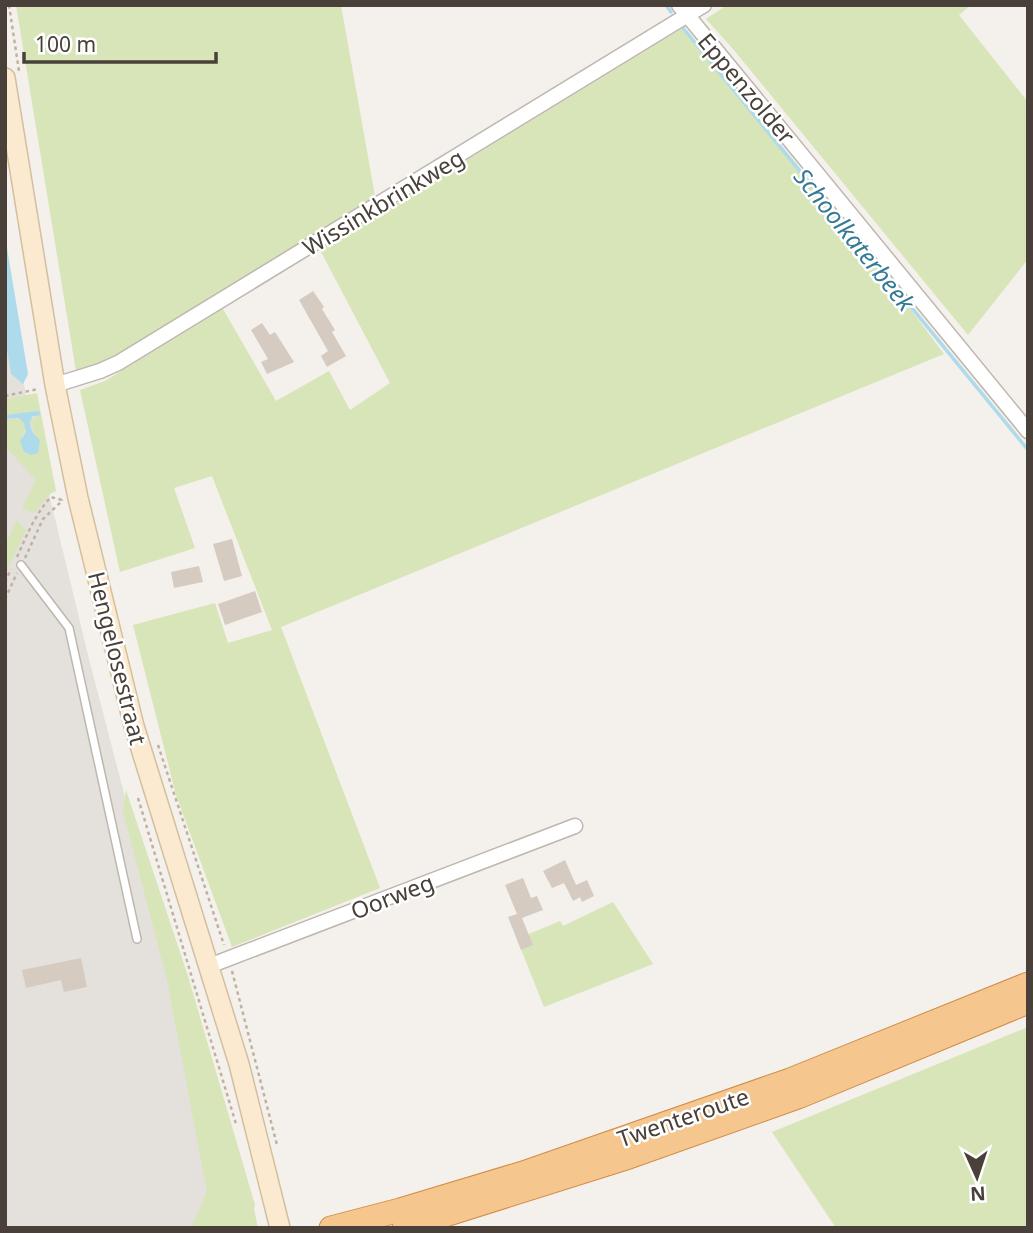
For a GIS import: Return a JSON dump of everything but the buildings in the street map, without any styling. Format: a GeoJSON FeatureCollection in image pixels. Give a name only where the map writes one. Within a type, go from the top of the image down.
{"type":"FeatureCollection","features":[{"type":"Feature","properties":{"kind":"highway","name":"Twenteroute"},"geometry":{"type":"LineString","coordinates":[[331,1228],[523,1172],[790,1080],[1028,984]]}},
{"type":"Feature","properties":{"kind":"highway","name":"Twenteroute"},"geometry":{"type":"LineString","coordinates":[[404,1228],[629,1157],[797,1097],[1028,1002]]}},
{"type":"Feature","properties":{"kind":"main road","name":"Hengelosestraat"},"geometry":{"type":"LineString","coordinates":[[5,78],[48,386],[70,499],[134,726],[239,1064],[278,1222]]}},
{"type":"Feature","properties":{"kind":"street","name":"Wissinkbrinkweg"},"geometry":{"type":"LineString","coordinates":[[48,386],[100,372],[118,363],[683,10],[704,5]]}},
{"type":"Feature","properties":{"kind":"street","name":"Eppenzolder"},"geometry":{"type":"LineString","coordinates":[[683,10],[1028,431]]}},
{"type":"Feature","properties":{"kind":"street","name":"Oorweg"},"geometry":{"type":"LineString","coordinates":[[209,966],[575,826]]}},
{"type":"Feature","properties":{"kind":"lane"},"geometry":{"type":"LineString","coordinates":[[21,565],[69,628],[137,939]]}},
{"type":"Feature","properties":{"kind":"path"},"geometry":{"type":"LineString","coordinates":[[5,396],[48,386]]}},
{"type":"Feature","properties":{"kind":"path"},"geometry":{"type":"LineString","coordinates":[[5,582],[36,515],[51,497],[70,499]]}},
{"type":"Feature","properties":{"kind":"path"},"geometry":{"type":"LineString","coordinates":[[5,599],[43,519],[70,499]]}},
{"type":"Feature","properties":{"kind":"path","name":"Hengelosestraat"},"geometry":{"type":"LineString","coordinates":[[155,736],[216,926],[229,958],[278,1151]]}},
{"type":"Feature","properties":{"kind":"shaded area"},"geometry":{"type":"Polygon","coordinates":[[[5,280],[28,407],[89,659],[227,1188],[213,1228],[5,1228],[5,280]]]}},
{"type":"Feature","properties":{"kind":"green space"},"geometry":{"type":"Polygon","coordinates":[[[16,5],[341,5],[375,196],[110,363],[76,371],[16,5]]]}},
{"type":"Feature","properties":{"kind":"green space"},"geometry":{"type":"Polygon","coordinates":[[[727,5],[971,5],[959,15],[1028,102],[1028,259],[968,335],[706,19],[727,5]]]}},
{"type":"Feature","properties":{"kind":"green space"},"geometry":{"type":"Polygon","coordinates":[[[683,28],[897,291],[944,354],[281,627],[380,888],[232,947],[176,795],[133,625],[215,603],[228,643],[272,630],[212,476],[174,488],[195,548],[120,572],[80,390],[105,381],[223,309],[276,401],[329,371],[350,410],[390,383],[320,250],[683,28]]]}},
{"type":"Feature","properties":{"kind":"green space"},"geometry":{"type":"Polygon","coordinates":[[[37,393],[56,491],[50,494],[34,513],[22,508],[36,480],[5,446],[5,419],[22,419],[26,428],[22,436],[24,452],[31,455],[35,435],[30,419],[39,415],[37,411],[5,415],[5,399],[37,393]]]}},
{"type":"Feature","properties":{"kind":"green space"},"geometry":{"type":"Polygon","coordinates":[[[17,520],[26,530],[5,575],[5,545],[17,520]]]}},
{"type":"Feature","properties":{"kind":"green space"},"geometry":{"type":"Polygon","coordinates":[[[126,790],[188,976],[255,1205],[258,1228],[191,1228],[207,1192],[167,980],[123,811],[126,790]]]}},
{"type":"Feature","properties":{"kind":"green space"},"geometry":{"type":"Polygon","coordinates":[[[613,902],[653,964],[544,1007],[517,939],[560,921],[563,926],[613,902]]]}},
{"type":"Feature","properties":{"kind":"green space"},"geometry":{"type":"Polygon","coordinates":[[[1028,1027],[1028,1228],[836,1228],[772,1132],[1028,1027]]]}},
{"type":"Feature","properties":{"kind":"water"},"geometry":{"type":"Polygon","coordinates":[[[5,236],[28,374],[23,384],[11,374],[5,337],[5,236]]]}},
{"type":"Feature","properties":{"kind":"water"},"geometry":{"type":"Polygon","coordinates":[[[37,411],[40,415],[32,417],[30,427],[40,440],[38,453],[31,455],[24,452],[20,441],[26,432],[24,423],[19,418],[5,419],[5,415],[37,411]]]}},
{"type":"Feature","properties":{"kind":"waterway","name":"Schoolkaterbeek"},"geometry":{"type":"LineString","coordinates":[[666,5],[671,12]]}},
{"type":"Feature","properties":{"kind":"waterway","name":"Schoolkaterbeek"},"geometry":{"type":"LineString","coordinates":[[683,28],[1028,450]]}}]}
